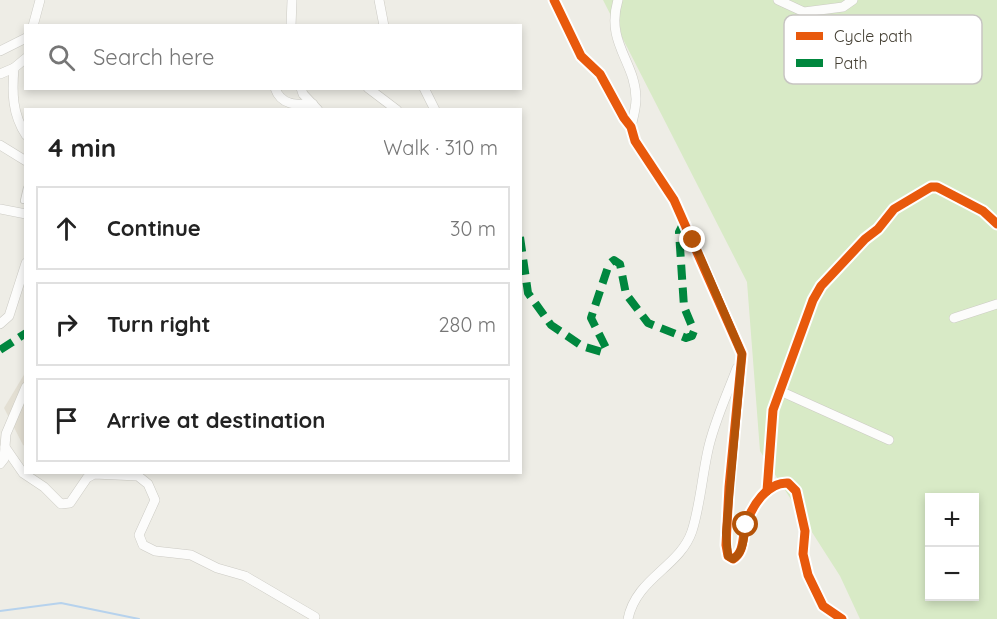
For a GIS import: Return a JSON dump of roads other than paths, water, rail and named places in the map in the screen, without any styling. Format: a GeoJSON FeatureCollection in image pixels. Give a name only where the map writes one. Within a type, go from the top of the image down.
{"type":"FeatureCollection","features":[{"type":"Feature","properties":{"kind":"street"},"geometry":{"type":"LineString","coordinates":[[34,24],[40,0]]}},
{"type":"Feature","properties":{"kind":"street"},"geometry":{"type":"LineString","coordinates":[[291,24],[292,0]]}},
{"type":"Feature","properties":{"kind":"street"},"geometry":{"type":"LineString","coordinates":[[379,0],[384,24]]}},
{"type":"Feature","properties":{"kind":"street"},"geometry":{"type":"LineString","coordinates":[[554,0],[581,56],[600,74],[631,127]]}},
{"type":"Feature","properties":{"kind":"street"},"geometry":{"type":"LineString","coordinates":[[618,0],[615,18],[616,38],[633,83],[636,99],[631,127],[634,141],[674,200],[742,354],[729,487],[726,545],[728,556],[733,559],[738,556],[752,510],[767,491],[772,487],[788,483],[796,491],[805,531],[803,554],[808,574],[823,606],[842,619]]}},
{"type":"Feature","properties":{"kind":"street"},"geometry":{"type":"LineString","coordinates":[[778,0],[804,12],[843,7],[853,0]]}},
{"type":"Feature","properties":{"kind":"street"},"geometry":{"type":"LineString","coordinates":[[0,51],[24,39]]}},
{"type":"Feature","properties":{"kind":"street"},"geometry":{"type":"LineString","coordinates":[[0,74],[14,68],[24,60]]}},
{"type":"Feature","properties":{"kind":"street"},"geometry":{"type":"LineString","coordinates":[[14,68],[12,90],[16,114],[24,131]]}},
{"type":"Feature","properties":{"kind":"street"},"geometry":{"type":"LineString","coordinates":[[276,90],[287,102],[314,108]]}},
{"type":"Feature","properties":{"kind":"street"},"geometry":{"type":"LineString","coordinates":[[302,90],[314,108]]}},
{"type":"Feature","properties":{"kind":"street"},"geometry":{"type":"LineString","coordinates":[[371,90],[394,108]]}},
{"type":"Feature","properties":{"kind":"street"},"geometry":{"type":"LineString","coordinates":[[425,90],[434,108]]}},
{"type":"Feature","properties":{"kind":"street"},"geometry":{"type":"LineString","coordinates":[[0,145],[24,160]]}},
{"type":"Feature","properties":{"kind":"street"},"geometry":{"type":"LineString","coordinates":[[767,491],[773,410],[817,292],[865,239],[878,229],[894,209],[931,187],[983,212],[997,224]]}},
{"type":"Feature","properties":{"kind":"street"},"geometry":{"type":"LineString","coordinates":[[0,209],[24,214]]}},
{"type":"Feature","properties":{"kind":"street"},"geometry":{"type":"LineString","coordinates":[[2,321],[9,316],[24,269]]}},
{"type":"Feature","properties":{"kind":"street"},"geometry":{"type":"LineString","coordinates":[[954,318],[997,304]]}},
{"type":"Feature","properties":{"kind":"street"},"geometry":{"type":"LineString","coordinates":[[628,619],[636,596],[682,549],[691,533],[708,447],[742,354]]}},
{"type":"Feature","properties":{"kind":"street"},"geometry":{"type":"LineString","coordinates":[[780,391],[889,440]]}},
{"type":"Feature","properties":{"kind":"street"},"geometry":{"type":"LineString","coordinates":[[0,464],[4,459],[6,434],[24,392]]}},
{"type":"Feature","properties":{"kind":"street"},"geometry":{"type":"LineString","coordinates":[[5,447],[24,474]]}},
{"type":"Feature","properties":{"kind":"street"},"geometry":{"type":"LineString","coordinates":[[24,474],[44,487],[62,504],[70,502],[87,478],[94,474],[138,476],[148,484],[155,500],[139,536],[143,545],[155,551],[190,555],[217,568],[245,576],[315,617]]}},
{"type":"Feature","properties":{"kind":"lane"},"geometry":{"type":"LineString","coordinates":[[23,201],[24,197]]}},
{"type":"Feature","properties":{"kind":"waterway"},"geometry":{"type":"LineString","coordinates":[[0,611],[61,603],[139,619]]}}]}
